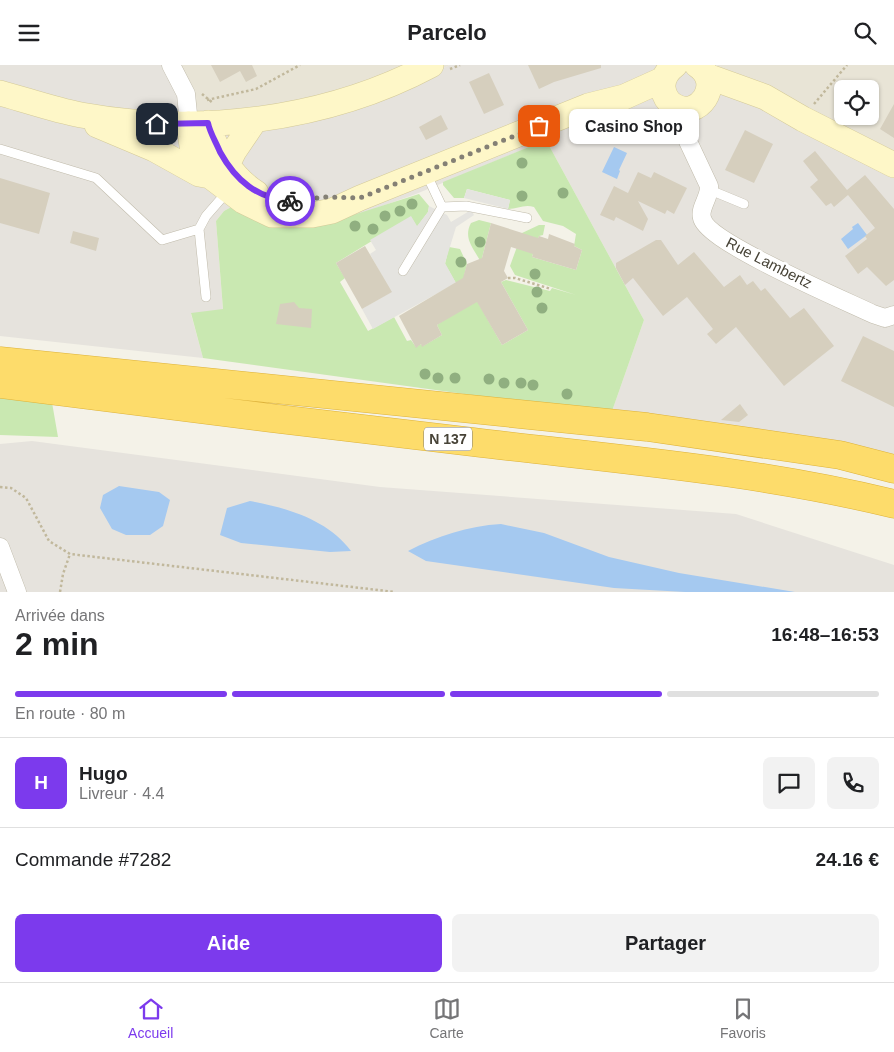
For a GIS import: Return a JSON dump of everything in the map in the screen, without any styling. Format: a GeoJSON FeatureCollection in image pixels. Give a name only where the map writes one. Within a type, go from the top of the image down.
{"type":"FeatureCollection","features":[{"type":"Feature","properties":{"kind":"highway","name":"N 137"},"geometry":{"type":"LineString","coordinates":[[0,361],[647,427],[840,455],[894,469]]}},
{"type":"Feature","properties":{"kind":"highway","name":"N 137"},"geometry":{"type":"LineString","coordinates":[[0,385],[472,443],[654,463],[841,491],[894,503]]}},
{"type":"Feature","properties":{"kind":"highway"},"geometry":{"type":"LineString","coordinates":[[0,395],[50,391]]}},
{"type":"Feature","properties":{"kind":"street"},"geometry":{"type":"LineString","coordinates":[[171,65],[186,94],[202,110]]}},
{"type":"Feature","properties":{"kind":"street"},"geometry":{"type":"LineString","coordinates":[[0,93],[80,115],[157,124],[202,110],[255,120],[327,105],[386,85],[432,65]]}},
{"type":"Feature","properties":{"kind":"street"},"geometry":{"type":"LineString","coordinates":[[202,110],[192,146],[227,179],[243,201],[272,215],[312,215],[332,211],[588,106],[630,103],[686,80],[748,90],[765,97],[802,119],[894,165]]}},
{"type":"Feature","properties":{"kind":"street"},"geometry":{"type":"LineString","coordinates":[[686,80],[686,139],[710,190]]}},
{"type":"Feature","properties":{"kind":"street"},"geometry":{"type":"LineString","coordinates":[[80,115],[107,130],[154,149],[199,174],[227,179],[272,199],[293,201],[326,197],[360,198]]}},
{"type":"Feature","properties":{"kind":"street"},"geometry":{"type":"LineString","coordinates":[[227,179],[234,151],[255,120]]}},
{"type":"Feature","properties":{"kind":"street","name":"Rue Lambertz"},"geometry":{"type":"LineString","coordinates":[[710,190],[701,213],[702,219],[710,231],[721,239],[873,314],[885,318],[894,315]]}},
{"type":"Feature","properties":{"kind":"street"},"geometry":{"type":"LineString","coordinates":[[0,547],[17,592]]}},
{"type":"Feature","properties":{"kind":"lane"},"geometry":{"type":"LineString","coordinates":[[0,149],[96,178],[162,239],[199,229]]}},
{"type":"Feature","properties":{"kind":"lane"},"geometry":{"type":"LineString","coordinates":[[426,171],[442,207]]}},
{"type":"Feature","properties":{"kind":"lane"},"geometry":{"type":"LineString","coordinates":[[206,297],[199,229],[227,179]]}},
{"type":"Feature","properties":{"kind":"lane"},"geometry":{"type":"LineString","coordinates":[[710,190],[744,204]]}},
{"type":"Feature","properties":{"kind":"lane"},"geometry":{"type":"LineString","coordinates":[[442,207],[466,206],[527,218]]}},
{"type":"Feature","properties":{"kind":"lane"},"geometry":{"type":"LineString","coordinates":[[403,271],[442,207]]}},
{"type":"Feature","properties":{"kind":"path"},"geometry":{"type":"LineString","coordinates":[[202,110],[256,89],[300,65]]}},
{"type":"Feature","properties":{"kind":"path"},"geometry":{"type":"LineString","coordinates":[[802,119],[846,65]]}},
{"type":"Feature","properties":{"kind":"path"},"geometry":{"type":"LineString","coordinates":[[630,103],[643,115]]}},
{"type":"Feature","properties":{"kind":"path"},"geometry":{"type":"LineString","coordinates":[[202,110],[225,108],[202,110]]}},
{"type":"Feature","properties":{"kind":"path"},"geometry":{"type":"LineString","coordinates":[[271,189],[293,193],[293,201]]}},
{"type":"Feature","properties":{"kind":"path"},"geometry":{"type":"LineString","coordinates":[[508,278],[515,278],[551,289]]}},
{"type":"Feature","properties":{"kind":"path"},"geometry":{"type":"LineString","coordinates":[[0,487],[11,488],[26,498],[49,541],[70,553],[396,592]]}},
{"type":"Feature","properties":{"kind":"path"},"geometry":{"type":"LineString","coordinates":[[60,592],[63,574],[70,553]]}},
{"type":"Feature","properties":{"kind":"shaded area"},"geometry":{"type":"Polygon","coordinates":[[[0,65],[171,65],[211,136],[372,100],[450,65],[710,65],[894,152],[894,459],[611,414],[644,320],[546,140],[416,194],[331,222],[233,206],[224,211],[216,221],[223,310],[191,314],[203,358],[0,336],[0,65]]]}},
{"type":"Feature","properties":{"kind":"shaded area"},"geometry":{"type":"Polygon","coordinates":[[[172,65],[450,65],[372,100],[210,136],[172,65]]]}},
{"type":"Feature","properties":{"kind":"shaded area"},"geometry":{"type":"Polygon","coordinates":[[[710,65],[894,65],[894,152],[837,125],[879,125],[879,80],[834,80],[834,124],[710,65]]]}},
{"type":"Feature","properties":{"kind":"shaded area"},"geometry":{"type":"Polygon","coordinates":[[[467,189],[510,200],[508,209],[464,198],[467,189]]]}},
{"type":"Feature","properties":{"kind":"shaded area"},"geometry":{"type":"Polygon","coordinates":[[[429,206],[447,215],[451,222],[471,210],[474,215],[456,227],[445,263],[456,283],[373,329],[362,309],[391,292],[370,254],[376,250],[370,240],[411,216],[417,226],[428,212],[429,206]]]}},
{"type":"Feature","properties":{"kind":"shaded area"},"geometry":{"type":"Polygon","coordinates":[[[32,441],[380,487],[736,514],[894,565],[894,592],[0,592],[0,444],[32,441]]]}},
{"type":"Feature","properties":{"kind":"green space"},"geometry":{"type":"Polygon","coordinates":[[[546,140],[644,320],[611,414],[203,358],[191,313],[223,309],[216,221],[224,211],[233,206],[331,222],[419,194],[429,206],[428,212],[417,227],[411,217],[336,263],[345,278],[340,282],[368,331],[394,317],[407,341],[411,340],[416,347],[421,344],[423,346],[442,335],[437,325],[475,297],[502,345],[528,330],[501,282],[506,280],[550,291],[552,288],[576,295],[515,275],[510,266],[522,233],[539,225],[545,225],[543,235],[539,236],[532,257],[576,270],[582,250],[574,246],[576,234],[563,226],[543,221],[534,207],[527,206],[508,209],[510,200],[467,189],[464,198],[454,198],[443,185],[443,182],[546,140]]]}},
{"type":"Feature","properties":{"kind":"green space"},"geometry":{"type":"Polygon","coordinates":[[[479,220],[491,223],[481,262],[470,243],[468,233],[471,223],[479,220]]]}},
{"type":"Feature","properties":{"kind":"green space"},"geometry":{"type":"Polygon","coordinates":[[[449,247],[460,249],[467,264],[464,276],[466,280],[457,285],[445,264],[449,247]]]}},
{"type":"Feature","properties":{"kind":"green space"},"geometry":{"type":"Polygon","coordinates":[[[0,384],[50,391],[58,437],[0,435],[0,384]]]}},
{"type":"Feature","properties":{"kind":"water"},"geometry":{"type":"Polygon","coordinates":[[[614,147],[627,153],[617,179],[602,172],[614,147]]]}},
{"type":"Feature","properties":{"kind":"water"},"geometry":{"type":"Polygon","coordinates":[[[858,223],[867,235],[848,249],[841,239],[858,223]]]}},
{"type":"Feature","properties":{"kind":"water"},"geometry":{"type":"Polygon","coordinates":[[[119,486],[159,492],[170,500],[163,526],[150,535],[126,535],[112,529],[100,508],[103,495],[119,486]]]}},
{"type":"Feature","properties":{"kind":"water"},"geometry":{"type":"Polygon","coordinates":[[[250,501],[279,507],[319,523],[342,540],[351,551],[330,552],[241,543],[220,535],[227,508],[250,501]]]}},
{"type":"Feature","properties":{"kind":"water"},"geometry":{"type":"Polygon","coordinates":[[[501,524],[544,533],[609,557],[679,573],[795,592],[685,592],[614,588],[426,561],[408,551],[453,533],[501,524]]]}},
{"type":"Feature","properties":{"kind":"building"},"geometry":{"type":"Polygon","coordinates":[[[211,65],[252,65],[257,76],[246,82],[240,71],[220,82],[211,65]]]}},
{"type":"Feature","properties":{"kind":"building"},"geometry":{"type":"Polygon","coordinates":[[[528,65],[601,65],[601,68],[554,82],[539,89],[528,65]]]}},
{"type":"Feature","properties":{"kind":"building"},"geometry":{"type":"Polygon","coordinates":[[[489,73],[504,105],[484,114],[469,82],[489,73]]]}},
{"type":"Feature","properties":{"kind":"building"},"geometry":{"type":"Polygon","coordinates":[[[894,104],[894,138],[880,129],[894,104]]]}},
{"type":"Feature","properties":{"kind":"building"},"geometry":{"type":"Polygon","coordinates":[[[441,115],[448,129],[426,140],[419,127],[441,115]]]}},
{"type":"Feature","properties":{"kind":"building"},"geometry":{"type":"Polygon","coordinates":[[[745,130],[773,144],[754,183],[725,170],[745,130]]]}},
{"type":"Feature","properties":{"kind":"building"},"geometry":{"type":"Polygon","coordinates":[[[815,151],[847,190],[865,175],[894,209],[894,280],[886,286],[867,267],[858,274],[845,256],[867,239],[865,236],[875,228],[848,195],[834,207],[831,203],[826,206],[810,187],[818,180],[803,161],[815,151]]]}},
{"type":"Feature","properties":{"kind":"building"},"geometry":{"type":"Polygon","coordinates":[[[638,172],[651,178],[654,172],[687,188],[674,214],[667,210],[665,214],[638,201],[648,219],[643,231],[616,217],[614,221],[600,215],[614,186],[628,193],[638,172]]]}},
{"type":"Feature","properties":{"kind":"building"},"geometry":{"type":"Polygon","coordinates":[[[0,178],[50,193],[39,234],[0,223],[0,178]]]}},
{"type":"Feature","properties":{"kind":"building"},"geometry":{"type":"Polygon","coordinates":[[[491,223],[538,238],[539,236],[548,239],[549,234],[575,244],[574,246],[582,250],[576,270],[532,257],[533,254],[511,247],[504,271],[508,278],[501,282],[528,330],[502,345],[477,302],[437,325],[442,335],[422,347],[421,344],[416,348],[399,316],[463,278],[467,264],[482,258],[491,223]]]}},
{"type":"Feature","properties":{"kind":"building"},"geometry":{"type":"Polygon","coordinates":[[[73,231],[99,238],[96,251],[70,243],[73,231]]]}},
{"type":"Feature","properties":{"kind":"building"},"geometry":{"type":"Polygon","coordinates":[[[656,240],[661,240],[678,265],[694,252],[724,287],[740,275],[747,285],[753,281],[761,291],[765,288],[790,318],[804,308],[834,346],[784,386],[736,327],[716,344],[707,334],[713,329],[687,297],[663,316],[633,278],[625,285],[616,268],[616,263],[656,240]]]}},
{"type":"Feature","properties":{"kind":"building"},"geometry":{"type":"Polygon","coordinates":[[[365,246],[392,292],[362,309],[336,263],[365,246]]]}},
{"type":"Feature","properties":{"kind":"building"},"geometry":{"type":"Polygon","coordinates":[[[294,302],[299,308],[312,309],[311,328],[276,324],[280,304],[294,302]]]}},
{"type":"Feature","properties":{"kind":"building"},"geometry":{"type":"Polygon","coordinates":[[[863,336],[894,351],[894,407],[841,381],[863,336]]]}},
{"type":"Feature","properties":{"kind":"building"},"geometry":{"type":"Polygon","coordinates":[[[740,404],[748,415],[739,422],[721,420],[740,404]]]}},
{"type":"Feature","properties":{"kind":"way so far"},"geometry":{"type":"LineString","coordinates":[[290,201],[326,197],[360,198],[539,126]]}},
{"type":"Feature","properties":{"kind":"place","name":"Casino Shop"},"geometry":{"type":"Point","coordinates":[539,126]}},
{"type":"Feature","properties":{"kind":"route"},"geometry":{"type":"LineString","coordinates":[[157,124],[208,123],[210,132],[227,165],[242,183],[256,193],[272,199],[290,201]]}}]}
